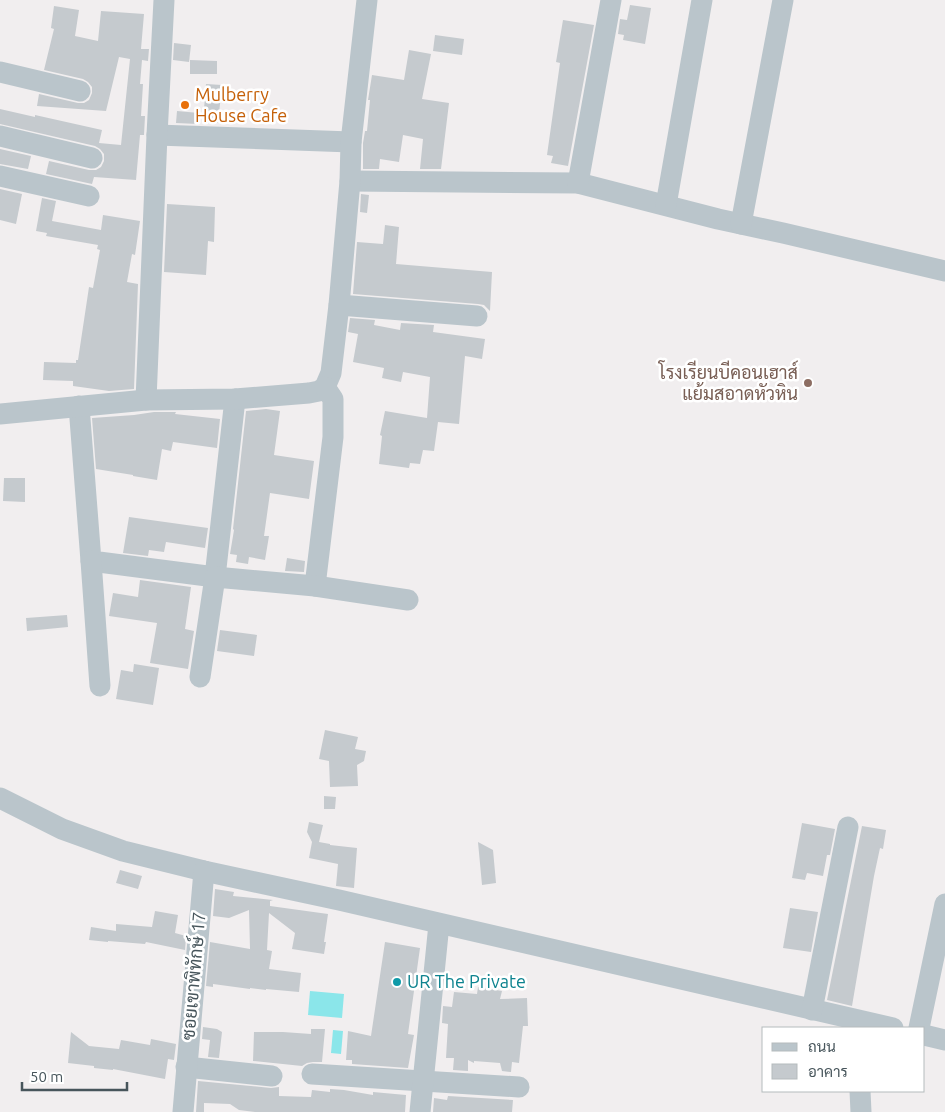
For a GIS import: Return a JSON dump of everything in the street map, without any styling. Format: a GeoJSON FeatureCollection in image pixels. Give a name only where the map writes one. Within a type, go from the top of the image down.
{"type":"FeatureCollection","features":[{"type":"Feature","properties":{"kind":"street"},"geometry":{"type":"LineString","coordinates":[[146,400],[164,0]]}},
{"type":"Feature","properties":{"kind":"street"},"geometry":{"type":"LineString","coordinates":[[0,414],[146,400],[235,399],[308,393],[319,391],[325,387],[331,373],[339,305],[350,181],[351,142],[367,0]]}},
{"type":"Feature","properties":{"kind":"street"},"geometry":{"type":"LineString","coordinates":[[578,183],[611,0]]}},
{"type":"Feature","properties":{"kind":"street"},"geometry":{"type":"LineString","coordinates":[[666,205],[702,0]]}},
{"type":"Feature","properties":{"kind":"street"},"geometry":{"type":"LineString","coordinates":[[741,224],[783,0]]}},
{"type":"Feature","properties":{"kind":"street"},"geometry":{"type":"LineString","coordinates":[[0,72],[80,91]]}},
{"type":"Feature","properties":{"kind":"street"},"geometry":{"type":"LineString","coordinates":[[157,135],[351,142]]}},
{"type":"Feature","properties":{"kind":"street"},"geometry":{"type":"LineString","coordinates":[[0,136],[92,158]]}},
{"type":"Feature","properties":{"kind":"street"},"geometry":{"type":"LineString","coordinates":[[0,176],[89,196]]}},
{"type":"Feature","properties":{"kind":"street"},"geometry":{"type":"LineString","coordinates":[[350,181],[578,183],[741,224],[945,271]]}},
{"type":"Feature","properties":{"kind":"street"},"geometry":{"type":"LineString","coordinates":[[339,305],[478,316]]}},
{"type":"Feature","properties":{"kind":"street"},"geometry":{"type":"LineString","coordinates":[[315,586],[333,437],[332,399],[325,387]]}},
{"type":"Feature","properties":{"kind":"street"},"geometry":{"type":"LineString","coordinates":[[200,677],[215,577],[235,399]]}},
{"type":"Feature","properties":{"kind":"street"},"geometry":{"type":"LineString","coordinates":[[79,406],[100,686]]}},
{"type":"Feature","properties":{"kind":"street"},"geometry":{"type":"LineString","coordinates":[[91,561],[215,577],[315,586],[408,600]]}},
{"type":"Feature","properties":{"kind":"street"},"geometry":{"type":"LineString","coordinates":[[0,798],[62,829],[123,851],[812,1010],[858,1024],[884,1027]]}},
{"type":"Feature","properties":{"kind":"street"},"geometry":{"type":"LineString","coordinates":[[812,1010],[848,827]]}},
{"type":"Feature","properties":{"kind":"street","name":"ซอยเขาพิทักษ์ 17"},"geometry":{"type":"LineString","coordinates":[[183,1112],[204,871]]}},
{"type":"Feature","properties":{"kind":"street"},"geometry":{"type":"LineString","coordinates":[[919,1027],[945,904]]}},
{"type":"Feature","properties":{"kind":"street"},"geometry":{"type":"LineString","coordinates":[[420,1112],[439,924]]}},
{"type":"Feature","properties":{"kind":"street"},"geometry":{"type":"LineString","coordinates":[[925,1035],[945,1040]]}},
{"type":"Feature","properties":{"kind":"street"},"geometry":{"type":"LineString","coordinates":[[186,1066],[272,1076]]}},
{"type":"Feature","properties":{"kind":"street"},"geometry":{"type":"LineString","coordinates":[[312,1074],[519,1087]]}},
{"type":"Feature","properties":{"kind":"street"},"geometry":{"type":"LineString","coordinates":[[860,1092],[861,1112]]}},
{"type":"Feature","properties":{"kind":"water"},"geometry":{"type":"Polygon","coordinates":[[[310,991],[344,994],[342,1018],[308,1015],[310,991]]]}},
{"type":"Feature","properties":{"kind":"water"},"geometry":{"type":"Polygon","coordinates":[[[333,1030],[343,1031],[341,1054],[331,1053],[333,1030]]]}},
{"type":"Feature","properties":{"kind":"building"},"geometry":{"type":"Polygon","coordinates":[[[630,5],[651,8],[645,44],[623,40],[624,35],[618,34],[620,19],[627,20],[630,5]]]}},
{"type":"Feature","properties":{"kind":"building"},"geometry":{"type":"Polygon","coordinates":[[[54,6],[79,10],[75,36],[98,41],[101,11],[144,14],[141,49],[149,49],[148,61],[142,60],[140,84],[143,84],[141,116],[145,116],[144,135],[140,135],[136,180],[94,177],[92,184],[46,174],[49,161],[96,170],[101,167],[104,161],[104,154],[95,146],[0,124],[0,109],[102,130],[99,143],[121,145],[130,59],[119,57],[106,111],[37,106],[39,94],[84,103],[89,100],[92,93],[92,87],[83,79],[44,70],[54,29],[51,28],[54,6]]]}},
{"type":"Feature","properties":{"kind":"building"},"geometry":{"type":"Polygon","coordinates":[[[563,20],[594,25],[568,166],[551,163],[553,156],[547,155],[560,63],[556,62],[563,20]]]}},
{"type":"Feature","properties":{"kind":"building"},"geometry":{"type":"Polygon","coordinates":[[[435,35],[464,39],[462,55],[433,51],[435,35]]]}},
{"type":"Feature","properties":{"kind":"building"},"geometry":{"type":"Polygon","coordinates":[[[174,43],[191,45],[189,62],[173,60],[174,43]]]}},
{"type":"Feature","properties":{"kind":"building"},"geometry":{"type":"Polygon","coordinates":[[[409,50],[431,54],[422,99],[449,103],[441,169],[420,169],[423,139],[403,135],[399,162],[380,159],[379,169],[363,169],[363,143],[365,131],[367,131],[370,100],[368,100],[372,75],[404,80],[409,50]]]}},
{"type":"Feature","properties":{"kind":"building"},"geometry":{"type":"Polygon","coordinates":[[[190,60],[217,61],[217,74],[190,74],[190,60]]]}},
{"type":"Feature","properties":{"kind":"building"},"geometry":{"type":"Polygon","coordinates":[[[206,84],[222,85],[218,123],[203,122],[206,84]]]}},
{"type":"Feature","properties":{"kind":"building"},"geometry":{"type":"Polygon","coordinates":[[[177,111],[199,113],[198,124],[176,123],[177,111]]]}},
{"type":"Feature","properties":{"kind":"building"},"geometry":{"type":"Polygon","coordinates":[[[0,149],[31,156],[28,169],[0,164],[0,149]]]}},
{"type":"Feature","properties":{"kind":"building"},"geometry":{"type":"Polygon","coordinates":[[[0,189],[22,194],[16,224],[0,220],[0,189]]]}},
{"type":"Feature","properties":{"kind":"building"},"geometry":{"type":"Polygon","coordinates":[[[361,194],[369,195],[367,213],[360,212],[361,194]]]}},
{"type":"Feature","properties":{"kind":"building"},"geometry":{"type":"Polygon","coordinates":[[[42,198],[56,201],[52,221],[101,230],[103,215],[140,221],[135,255],[132,254],[127,282],[138,284],[134,389],[109,391],[73,386],[73,381],[43,380],[44,362],[76,363],[76,360],[78,360],[89,287],[93,288],[100,250],[97,249],[98,245],[46,236],[47,233],[36,231],[42,198]]]}},
{"type":"Feature","properties":{"kind":"building"},"geometry":{"type":"Polygon","coordinates":[[[167,204],[215,207],[214,242],[208,241],[206,275],[164,272],[167,204]]]}},
{"type":"Feature","properties":{"kind":"building"},"geometry":{"type":"Polygon","coordinates":[[[385,225],[399,227],[396,264],[492,272],[490,311],[484,305],[478,304],[353,294],[357,242],[383,244],[385,225]]]}},
{"type":"Feature","properties":{"kind":"building"},"geometry":{"type":"Polygon","coordinates":[[[350,318],[375,320],[374,325],[400,330],[401,323],[434,325],[433,332],[485,339],[482,359],[465,356],[459,424],[438,422],[434,451],[423,450],[420,464],[410,463],[409,468],[379,464],[382,436],[380,435],[385,411],[427,418],[430,377],[403,372],[401,382],[382,378],[384,368],[353,362],[358,334],[348,332],[350,318]]]}},
{"type":"Feature","properties":{"kind":"building"},"geometry":{"type":"Polygon","coordinates":[[[266,409],[280,411],[274,455],[314,461],[309,499],[270,493],[264,536],[269,536],[265,560],[249,557],[248,564],[236,562],[237,555],[230,554],[246,411],[266,409]]]}},
{"type":"Feature","properties":{"kind":"building"},"geometry":{"type":"Polygon","coordinates":[[[154,412],[176,412],[175,414],[220,419],[217,448],[173,442],[171,451],[162,449],[157,480],[96,469],[92,418],[154,412]]]}},
{"type":"Feature","properties":{"kind":"building"},"geometry":{"type":"Polygon","coordinates":[[[4,478],[25,478],[25,502],[3,501],[4,478]]]}},
{"type":"Feature","properties":{"kind":"building"},"geometry":{"type":"Polygon","coordinates":[[[129,517],[208,528],[205,548],[166,542],[164,552],[149,550],[148,556],[123,553],[129,517]]]}},
{"type":"Feature","properties":{"kind":"building"},"geometry":{"type":"Polygon","coordinates":[[[287,558],[305,561],[304,572],[285,571],[287,558]]]}},
{"type":"Feature","properties":{"kind":"building"},"geometry":{"type":"Polygon","coordinates":[[[140,580],[191,587],[185,629],[194,631],[188,669],[150,663],[157,623],[109,616],[113,593],[138,597],[140,580]]]}},
{"type":"Feature","properties":{"kind":"building"},"geometry":{"type":"Polygon","coordinates":[[[67,615],[68,627],[27,631],[26,618],[67,615]]]}},
{"type":"Feature","properties":{"kind":"building"},"geometry":{"type":"Polygon","coordinates":[[[220,630],[257,635],[254,656],[217,651],[220,630]]]}},
{"type":"Feature","properties":{"kind":"building"},"geometry":{"type":"Polygon","coordinates":[[[134,664],[159,668],[153,705],[116,699],[121,670],[133,672],[134,664]]]}},
{"type":"Feature","properties":{"kind":"building"},"geometry":{"type":"Polygon","coordinates":[[[325,730],[358,737],[355,749],[366,751],[364,761],[357,765],[358,786],[330,787],[329,761],[319,759],[325,730]]]}},
{"type":"Feature","properties":{"kind":"building"},"geometry":{"type":"Polygon","coordinates":[[[324,796],[336,797],[335,809],[324,809],[324,796]]]}},
{"type":"Feature","properties":{"kind":"building"},"geometry":{"type":"Polygon","coordinates":[[[309,822],[323,825],[319,842],[357,848],[354,888],[336,886],[338,864],[309,858],[312,842],[307,832],[309,822]]]}},
{"type":"Feature","properties":{"kind":"building"},"geometry":{"type":"Polygon","coordinates":[[[802,823],[835,829],[830,855],[827,855],[823,876],[807,873],[805,880],[792,878],[802,823]]]}},
{"type":"Feature","properties":{"kind":"building"},"geometry":{"type":"Polygon","coordinates":[[[862,826],[886,830],[883,849],[880,848],[874,876],[852,1006],[827,1000],[862,826]]]}},
{"type":"Feature","properties":{"kind":"building"},"geometry":{"type":"Polygon","coordinates":[[[478,842],[493,850],[496,883],[482,885],[478,842]]]}},
{"type":"Feature","properties":{"kind":"building"},"geometry":{"type":"Polygon","coordinates":[[[120,870],[142,876],[138,889],[116,883],[120,870]]]}},
{"type":"Feature","properties":{"kind":"building"},"geometry":{"type":"Polygon","coordinates":[[[215,889],[234,892],[233,896],[273,900],[270,901],[270,906],[328,914],[324,954],[292,949],[295,933],[269,913],[267,950],[272,951],[269,969],[301,973],[299,992],[250,989],[213,984],[213,987],[206,986],[210,942],[250,949],[249,910],[229,918],[213,916],[215,889]]]}},
{"type":"Feature","properties":{"kind":"building"},"geometry":{"type":"Polygon","coordinates":[[[790,908],[818,912],[811,952],[783,948],[790,908]]]}},
{"type":"Feature","properties":{"kind":"building"},"geometry":{"type":"Polygon","coordinates":[[[155,911],[178,915],[175,933],[186,936],[185,950],[146,942],[145,944],[89,940],[91,927],[116,931],[116,924],[152,927],[155,911]]]}},
{"type":"Feature","properties":{"kind":"building"},"geometry":{"type":"Polygon","coordinates":[[[385,942],[420,948],[408,1034],[414,1035],[408,1068],[352,1064],[352,1060],[346,1060],[348,1031],[371,1036],[385,942]]]}},
{"type":"Feature","properties":{"kind":"building"},"geometry":{"type":"Polygon","coordinates":[[[478,987],[502,991],[500,999],[527,998],[528,1026],[523,1026],[519,1063],[512,1062],[511,1072],[502,1071],[500,1063],[474,1061],[474,1063],[468,1060],[468,1071],[453,1070],[454,1058],[446,1058],[448,1024],[442,1023],[443,1006],[452,1007],[454,992],[477,994],[478,987]]]}},
{"type":"Feature","properties":{"kind":"building"},"geometry":{"type":"Polygon","coordinates":[[[203,1027],[217,1029],[222,1032],[219,1058],[208,1057],[210,1040],[202,1039],[203,1027]]]}},
{"type":"Feature","properties":{"kind":"building"},"geometry":{"type":"Polygon","coordinates":[[[311,1029],[325,1029],[322,1062],[307,1063],[302,1066],[253,1061],[254,1032],[311,1034],[311,1029]]]}},
{"type":"Feature","properties":{"kind":"building"},"geometry":{"type":"Polygon","coordinates":[[[71,1032],[89,1046],[119,1049],[121,1040],[150,1045],[151,1039],[176,1044],[174,1060],[168,1059],[165,1079],[68,1063],[71,1032]]]}},
{"type":"Feature","properties":{"kind":"building"},"geometry":{"type":"Polygon","coordinates":[[[198,1081],[271,1088],[279,1087],[279,1096],[311,1097],[312,1090],[330,1092],[330,1089],[373,1095],[373,1092],[406,1095],[405,1112],[255,1112],[239,1110],[230,1104],[204,1103],[204,1112],[196,1112],[198,1081]]]}},
{"type":"Feature","properties":{"kind":"building"},"geometry":{"type":"Polygon","coordinates":[[[448,1096],[513,1100],[512,1112],[433,1112],[434,1098],[447,1100],[448,1096]]]}},
{"type":"Feature","properties":{"kind":"place","name":"Mulberry House Cafe"},"geometry":{"type":"Point","coordinates":[185,105]}},
{"type":"Feature","properties":{"kind":"place","name":"โรงเรียนบีคอนเฮาส์ แย้มสอาดหัวหิน"},"geometry":{"type":"Point","coordinates":[808,383]}},
{"type":"Feature","properties":{"kind":"place","name":"UR The Private"},"geometry":{"type":"Point","coordinates":[397,982]}}]}
